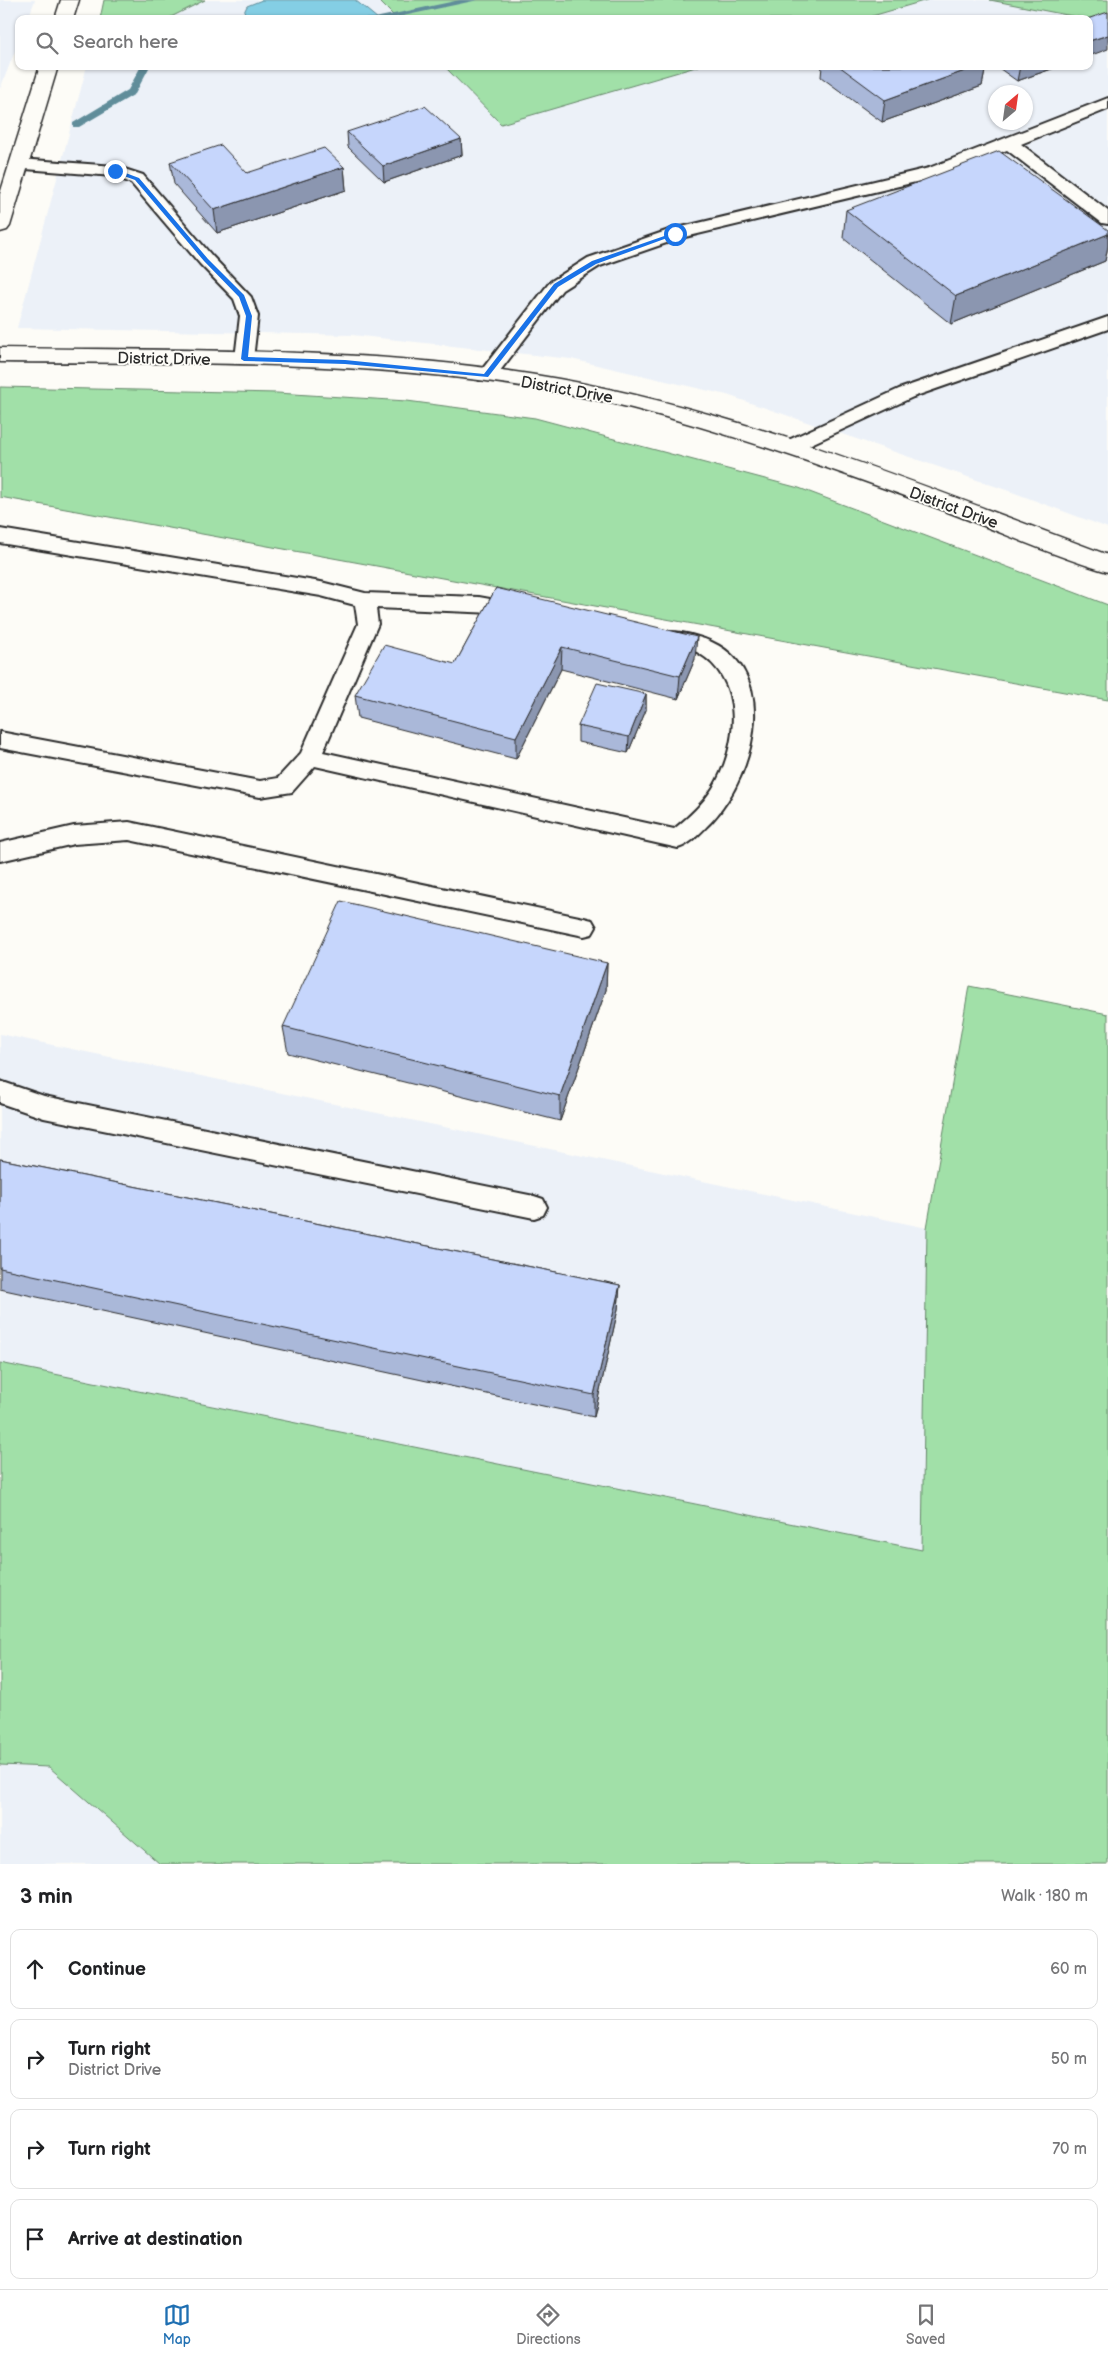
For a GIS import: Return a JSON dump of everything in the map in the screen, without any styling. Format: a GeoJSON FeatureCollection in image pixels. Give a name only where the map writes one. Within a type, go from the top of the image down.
{"type":"FeatureCollection","features":[{"type":"Feature","properties":{"kind":"street"},"geometry":{"type":"LineString","coordinates":[[65,15],[70,0]]}},
{"type":"Feature","properties":{"kind":"street"},"geometry":{"type":"LineString","coordinates":[[0,226],[48,70]]}},
{"type":"Feature","properties":{"kind":"street","name":"District Drive"},"geometry":{"type":"LineString","coordinates":[[0,355],[345,362],[486,376],[558,386],[617,398],[709,421],[788,446],[1108,564]]}},
{"type":"Feature","properties":{"kind":"lane"},"geometry":{"type":"LineString","coordinates":[[486,376],[556,286],[594,262],[675,234],[936,172],[1108,103]]}},
{"type":"Feature","properties":{"kind":"lane"},"geometry":{"type":"LineString","coordinates":[[1009,143],[1108,219]]}},
{"type":"Feature","properties":{"kind":"lane"},"geometry":{"type":"LineString","coordinates":[[19,164],[115,171],[137,179],[206,260],[242,297],[249,316],[244,359]]}},
{"type":"Feature","properties":{"kind":"lane"},"geometry":{"type":"LineString","coordinates":[[788,446],[906,393],[1108,323]]}},
{"type":"Feature","properties":{"kind":"lane"},"geometry":{"type":"LineString","coordinates":[[0,536],[321,589],[364,600],[494,606]]}},
{"type":"Feature","properties":{"kind":"lane"},"geometry":{"type":"LineString","coordinates":[[0,740],[260,789],[284,786],[310,757],[368,624],[364,600]]}},
{"type":"Feature","properties":{"kind":"lane"},"geometry":{"type":"LineString","coordinates":[[310,757],[678,839],[695,826],[721,794],[740,749],[745,719],[741,687],[725,661],[704,646],[648,636]]}},
{"type":"Feature","properties":{"kind":"lane"},"geometry":{"type":"LineString","coordinates":[[0,852],[74,834],[129,830],[584,927]]}},
{"type":"Feature","properties":{"kind":"lane"},"geometry":{"type":"LineString","coordinates":[[0,1092],[44,1107],[534,1207]]}},
{"type":"Feature","properties":{"kind":"shaded area"},"geometry":{"type":"Polygon","coordinates":[[[0,0],[35,0],[29,15],[15,15],[15,51],[0,89],[0,0]]]}},
{"type":"Feature","properties":{"kind":"shaded area"},"geometry":{"type":"Polygon","coordinates":[[[205,0],[378,0],[393,15],[175,15],[205,0]]]}},
{"type":"Feature","properties":{"kind":"shaded area"},"geometry":{"type":"Polygon","coordinates":[[[927,0],[990,0],[1066,15],[876,15],[927,0]]]}},
{"type":"Feature","properties":{"kind":"shaded area"},"geometry":{"type":"Polygon","coordinates":[[[1093,20],[1108,23],[1108,528],[1012,492],[727,395],[571,359],[352,335],[17,328],[86,70],[448,70],[501,124],[685,70],[1093,70],[1093,20]]]}},
{"type":"Feature","properties":{"kind":"shaded area"},"geometry":{"type":"Polygon","coordinates":[[[0,1034],[927,1228],[922,1550],[0,1363],[0,1034]]]}},
{"type":"Feature","properties":{"kind":"shaded area"},"geometry":{"type":"Polygon","coordinates":[[[0,1765],[49,1767],[160,1864],[0,1864],[0,1765]]]}},
{"type":"Feature","properties":{"kind":"green space"},"geometry":{"type":"Polygon","coordinates":[[[104,0],[205,0],[175,15],[101,15],[104,0]]]}},
{"type":"Feature","properties":{"kind":"green space"},"geometry":{"type":"Polygon","coordinates":[[[378,0],[927,0],[876,15],[393,15],[378,0]]]}},
{"type":"Feature","properties":{"kind":"green space"},"geometry":{"type":"Polygon","coordinates":[[[990,0],[1108,0],[1108,23],[1093,20],[1093,15],[1067,15],[990,0]]]}},
{"type":"Feature","properties":{"kind":"green space"},"geometry":{"type":"Polygon","coordinates":[[[448,70],[685,70],[501,124],[448,70]]]}},
{"type":"Feature","properties":{"kind":"green space"},"geometry":{"type":"Polygon","coordinates":[[[0,387],[277,393],[407,401],[535,418],[799,488],[1108,605],[1108,700],[0,497],[0,387]]]}},
{"type":"Feature","properties":{"kind":"green space"},"geometry":{"type":"Polygon","coordinates":[[[969,986],[1108,1014],[1108,1864],[160,1864],[49,1767],[0,1765],[0,1363],[922,1550],[927,1228],[969,986]]]}},
{"type":"Feature","properties":{"kind":"water"},"geometry":{"type":"Polygon","coordinates":[[[262,0],[355,0],[373,15],[243,15],[247,6],[262,0]]]}},
{"type":"Feature","properties":{"kind":"building"},"geometry":{"type":"Polygon","coordinates":[[[1108,12],[1108,35],[1093,40],[1093,17],[1108,12]]]}},
{"type":"Feature","properties":{"kind":"building"},"geometry":{"type":"Polygon","coordinates":[[[844,70],[967,70],[885,100],[844,70]]]}},
{"type":"Feature","properties":{"kind":"building"},"geometry":{"type":"Polygon","coordinates":[[[425,106],[461,139],[383,166],[347,132],[425,106]]]}},
{"type":"Feature","properties":{"kind":"building"},"geometry":{"type":"Polygon","coordinates":[[[221,145],[247,173],[324,148],[344,167],[214,210],[170,162],[221,145]]]}},
{"type":"Feature","properties":{"kind":"building"},"geometry":{"type":"Polygon","coordinates":[[[999,151],[1108,230],[1108,234],[956,296],[846,210],[999,151]]]}},
{"type":"Feature","properties":{"kind":"building"},"geometry":{"type":"Polygon","coordinates":[[[496,588],[697,637],[680,676],[562,647],[516,737],[355,695],[384,645],[455,664],[496,588]]]}},
{"type":"Feature","properties":{"kind":"building"},"geometry":{"type":"Polygon","coordinates":[[[597,683],[646,694],[629,737],[578,726],[597,683]]]}},
{"type":"Feature","properties":{"kind":"building"},"geometry":{"type":"Polygon","coordinates":[[[341,901],[607,963],[560,1096],[283,1027],[341,901]]]}},
{"type":"Feature","properties":{"kind":"building"},"geometry":{"type":"Polygon","coordinates":[[[0,1159],[620,1285],[594,1395],[0,1268],[0,1159]]]}},
{"type":"Feature","properties":{"kind":"waterway"},"geometry":{"type":"LineString","coordinates":[[395,15],[474,0]]}},
{"type":"Feature","properties":{"kind":"waterway"},"geometry":{"type":"LineString","coordinates":[[76,125],[132,92],[144,70]]}},
{"type":"Feature","properties":{"kind":"route"},"geometry":{"type":"LineString","coordinates":[[115,171],[137,179],[206,260],[242,297],[249,316],[244,359],[345,362],[486,376],[556,286],[594,262],[675,234]]}}]}
